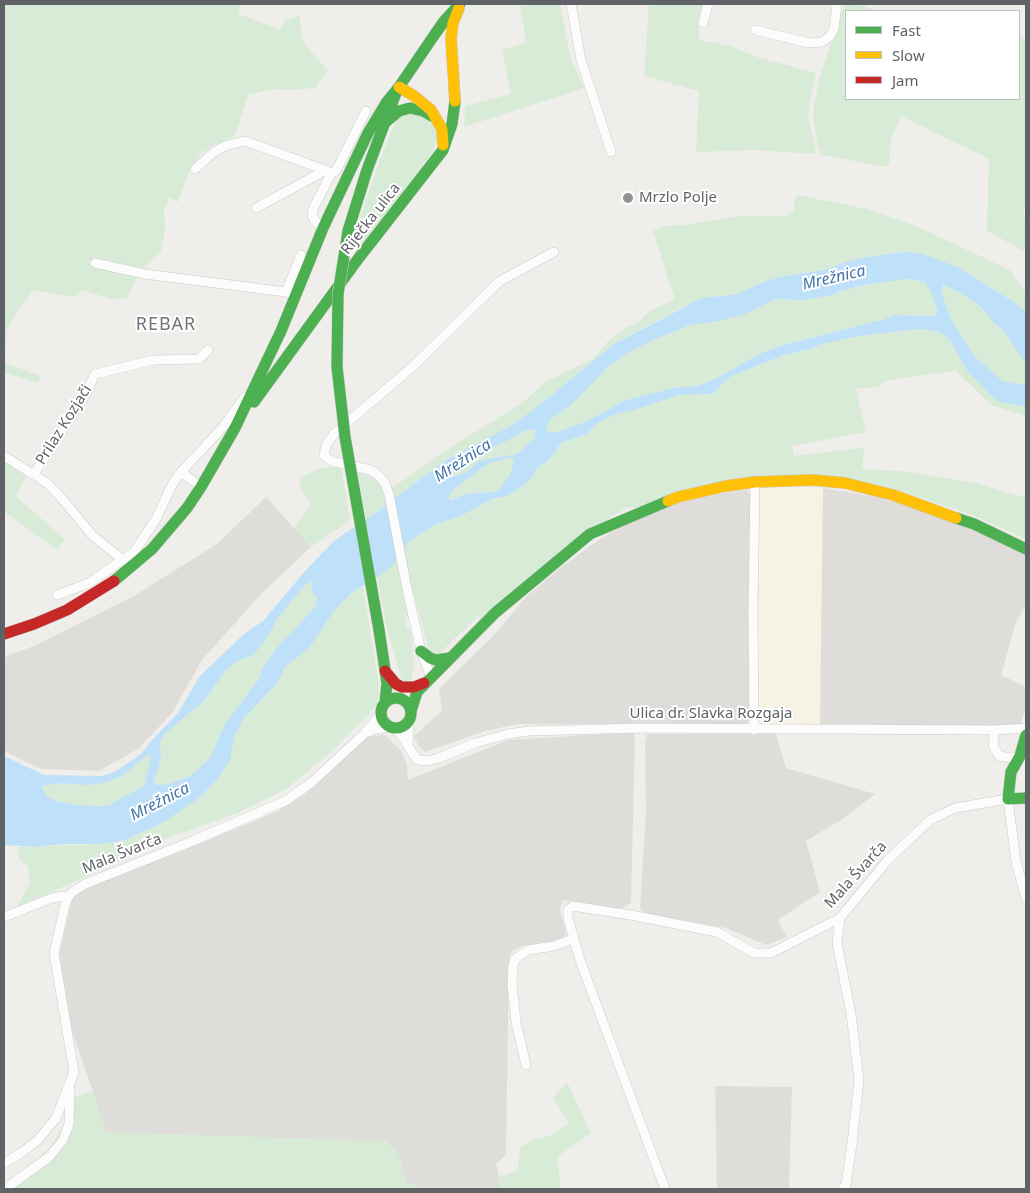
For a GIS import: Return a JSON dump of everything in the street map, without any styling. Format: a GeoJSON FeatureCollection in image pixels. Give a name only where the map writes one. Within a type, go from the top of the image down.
{"type":"FeatureCollection","features":[{"type":"Feature","properties":{"kind":"street","name":"Riječka ulica"},"geometry":{"type":"LineString","coordinates":[[4,634],[34,624],[66,610],[121,576],[152,549],[170,529],[201,487],[235,428],[271,354],[291,293],[368,133],[386,103],[445,20],[461,4]]}},
{"type":"Feature","properties":{"kind":"street","name":"Riječka ulica"},"geometry":{"type":"LineString","coordinates":[[235,428],[328,299],[443,150],[454,115],[451,38],[453,23],[461,4]]}},
{"type":"Feature","properties":{"kind":"street"},"geometry":{"type":"LineString","coordinates":[[571,4],[580,60],[611,152]]}},
{"type":"Feature","properties":{"kind":"street"},"geometry":{"type":"LineString","coordinates":[[703,23],[708,4]]}},
{"type":"Feature","properties":{"kind":"street"},"geometry":{"type":"LineString","coordinates":[[755,30],[809,43],[822,42],[830,36],[834,29],[837,4]]}},
{"type":"Feature","properties":{"kind":"street"},"geometry":{"type":"LineString","coordinates":[[393,728],[385,724],[383,709],[386,677],[345,437],[337,367],[338,294],[348,231],[356,200],[399,87],[424,103],[436,119],[443,135],[443,150]]}},
{"type":"Feature","properties":{"kind":"street"},"geometry":{"type":"LineString","coordinates":[[384,124],[399,111],[410,108],[424,110],[436,119]]}},
{"type":"Feature","properties":{"kind":"street"},"geometry":{"type":"LineString","coordinates":[[256,208],[328,172],[336,171],[366,111]]}},
{"type":"Feature","properties":{"kind":"street"},"geometry":{"type":"LineString","coordinates":[[195,169],[214,152],[225,146],[245,141],[328,172]]}},
{"type":"Feature","properties":{"kind":"street"},"geometry":{"type":"LineString","coordinates":[[323,228],[315,221],[312,215],[328,172]]}},
{"type":"Feature","properties":{"kind":"street"},"geometry":{"type":"LineString","coordinates":[[429,679],[421,651],[389,494],[385,483],[371,470],[328,459],[324,455],[326,445],[334,434],[411,368],[500,281],[554,252]]}},
{"type":"Feature","properties":{"kind":"street"},"geometry":{"type":"LineString","coordinates":[[94,263],[145,274],[291,293],[301,255]]}},
{"type":"Feature","properties":{"kind":"street"},"geometry":{"type":"LineString","coordinates":[[271,354],[282,346],[328,299]]}},
{"type":"Feature","properties":{"kind":"street","name":"Prilaz Kozjači"},"geometry":{"type":"LineString","coordinates":[[34,474],[87,392],[95,374],[154,360],[199,359],[208,350]]}},
{"type":"Feature","properties":{"kind":"street","name":"Riječka ulica"},"geometry":{"type":"LineString","coordinates":[[57,595],[89,583],[134,552],[156,519],[173,483],[223,427],[260,375]]}},
{"type":"Feature","properties":{"kind":"street","name":"Prilaz Kozjači"},"geometry":{"type":"LineString","coordinates":[[4,456],[47,483],[64,500],[93,536],[123,560]]}},
{"type":"Feature","properties":{"kind":"street"},"geometry":{"type":"LineString","coordinates":[[181,472],[201,487]]}},
{"type":"Feature","properties":{"kind":"street"},"geometry":{"type":"LineString","coordinates":[[408,746],[407,732],[417,692],[495,613],[590,534],[678,497],[726,486],[755,482],[813,480],[845,483],[893,495],[974,524],[1026,549]]}},
{"type":"Feature","properties":{"kind":"street"},"geometry":{"type":"LineString","coordinates":[[754,730],[755,482]]}},
{"type":"Feature","properties":{"kind":"street"},"geometry":{"type":"LineString","coordinates":[[421,651],[436,660],[450,658]]}},
{"type":"Feature","properties":{"kind":"street"},"geometry":{"type":"LineString","coordinates":[[386,677],[402,687],[414,687],[429,679]]}},
{"type":"Feature","properties":{"kind":"street"},"geometry":{"type":"LineString","coordinates":[[364,734],[375,728],[403,726],[410,716],[407,702],[393,694],[386,677]]}},
{"type":"Feature","properties":{"kind":"street"},"geometry":{"type":"LineString","coordinates":[[383,709],[389,700],[417,692]]}},
{"type":"Feature","properties":{"kind":"street","name":"Mala Švarča"},"geometry":{"type":"LineString","coordinates":[[68,897],[76,888],[85,884],[193,841],[285,801],[311,783],[364,734],[383,709]]}},
{"type":"Feature","properties":{"kind":"street","name":"Ulica dr. Slavka Rozgaja"},"geometry":{"type":"LineString","coordinates":[[393,728],[418,760],[428,761],[475,742],[529,731],[641,728],[754,730],[995,730],[1026,728]]}},
{"type":"Feature","properties":{"kind":"street"},"geometry":{"type":"LineString","coordinates":[[995,730],[993,745],[999,756],[1012,758],[1020,756]]}},
{"type":"Feature","properties":{"kind":"street"},"geometry":{"type":"LineString","coordinates":[[1026,735],[1020,756],[1011,772],[1008,799],[1016,862],[1026,898]]}},
{"type":"Feature","properties":{"kind":"street","name":"Mala Švarča"},"geometry":{"type":"LineString","coordinates":[[573,939],[568,910],[573,906],[717,932],[754,953],[771,953],[840,918],[887,861],[930,820],[955,808],[1008,799],[1026,798]]}},
{"type":"Feature","properties":{"kind":"street"},"geometry":{"type":"LineString","coordinates":[[4,916],[52,898],[68,897],[54,953],[74,1072],[56,1118],[38,1140],[22,1153],[4,1163]]}},
{"type":"Feature","properties":{"kind":"street"},"geometry":{"type":"LineString","coordinates":[[840,918],[837,943],[851,1014],[859,1080],[852,1144],[846,1184],[843,1189]]}},
{"type":"Feature","properties":{"kind":"street"},"geometry":{"type":"LineString","coordinates":[[526,1065],[515,1012],[512,984],[515,958],[528,950],[554,946],[573,939],[665,1189]]}},
{"type":"Feature","properties":{"kind":"street"},"geometry":{"type":"LineString","coordinates":[[5,1189],[49,1157],[63,1140],[69,1124],[70,1082]]}},
{"type":"Feature","properties":{"kind":"shaded area"},"geometry":{"type":"Polygon","coordinates":[[[759,488],[823,488],[820,725],[759,726],[759,584],[757,568],[759,488]]]}},
{"type":"Feature","properties":{"kind":"shaded area"},"geometry":{"type":"Polygon","coordinates":[[[823,488],[877,497],[936,515],[1026,554],[1026,605],[1015,625],[1001,675],[1026,687],[1026,708],[1020,724],[994,727],[820,725],[823,488]]]}},
{"type":"Feature","properties":{"kind":"shaded area"},"geometry":{"type":"Polygon","coordinates":[[[747,490],[752,499],[749,714],[748,722],[745,725],[517,724],[485,731],[425,752],[418,745],[414,736],[442,711],[439,689],[494,635],[525,598],[559,569],[613,531],[655,511],[681,502],[747,490]]]}},
{"type":"Feature","properties":{"kind":"shaded area"},"geometry":{"type":"Polygon","coordinates":[[[266,497],[311,547],[262,593],[202,660],[172,713],[138,749],[99,771],[41,769],[4,751],[4,657],[34,646],[134,596],[217,544],[266,497]]]}},
{"type":"Feature","properties":{"kind":"shaded area"},"geometry":{"type":"Polygon","coordinates":[[[635,732],[631,903],[620,909],[563,900],[560,909],[566,934],[561,939],[551,942],[525,945],[513,950],[509,957],[506,1154],[496,1164],[499,1189],[425,1189],[406,1183],[398,1154],[201,1136],[105,1132],[70,1026],[59,954],[72,900],[79,890],[172,855],[276,812],[304,795],[372,733],[376,737],[382,734],[387,737],[402,752],[407,765],[408,780],[508,740],[635,732]]]}},
{"type":"Feature","properties":{"kind":"shaded area"},"geometry":{"type":"Polygon","coordinates":[[[647,734],[776,734],[786,768],[875,794],[841,820],[806,841],[820,892],[778,920],[787,937],[766,945],[726,928],[643,913],[640,908],[646,812],[645,743],[647,734]]]}},
{"type":"Feature","properties":{"kind":"shaded area"},"geometry":{"type":"Polygon","coordinates":[[[715,1086],[792,1087],[789,1189],[717,1189],[715,1086]]]}},
{"type":"Feature","properties":{"kind":"green space"},"geometry":{"type":"Polygon","coordinates":[[[4,4],[240,4],[239,14],[280,30],[285,20],[299,16],[303,42],[328,71],[315,88],[273,89],[248,95],[235,136],[214,145],[200,154],[189,173],[178,202],[169,197],[164,212],[165,228],[161,251],[141,271],[126,299],[111,299],[83,290],[73,297],[31,290],[28,298],[20,307],[7,329],[5,363],[41,376],[37,382],[4,374],[4,4]]]}},
{"type":"Feature","properties":{"kind":"green space"},"geometry":{"type":"Polygon","coordinates":[[[526,4],[560,4],[570,56],[584,88],[464,127],[465,106],[511,94],[502,50],[526,42],[520,7],[526,4]]]}},
{"type":"Feature","properties":{"kind":"green space"},"geometry":{"type":"Polygon","coordinates":[[[649,4],[705,4],[699,25],[699,40],[730,46],[760,58],[816,73],[808,116],[816,152],[813,154],[758,150],[696,152],[699,91],[644,76],[649,4]]]}},
{"type":"Feature","properties":{"kind":"green space"},"geometry":{"type":"Polygon","coordinates":[[[845,4],[861,4],[873,10],[845,10],[845,100],[1020,100],[1020,36],[1026,39],[1026,205],[1023,217],[1026,218],[1026,252],[987,231],[989,159],[901,116],[891,140],[889,165],[886,167],[822,155],[818,147],[813,117],[819,79],[845,4]]]}},
{"type":"Feature","properties":{"kind":"green space"},"geometry":{"type":"Polygon","coordinates":[[[416,112],[435,126],[437,139],[433,152],[359,250],[351,249],[356,228],[383,152],[396,122],[404,115],[416,112]]]}},
{"type":"Feature","properties":{"kind":"green space"},"geometry":{"type":"Polygon","coordinates":[[[797,195],[867,209],[916,226],[1010,270],[1026,294],[1026,312],[1017,304],[958,267],[920,253],[904,252],[866,257],[824,270],[768,280],[737,294],[704,298],[682,307],[614,344],[538,406],[509,427],[446,460],[394,499],[392,488],[443,452],[522,403],[547,381],[593,359],[609,340],[639,322],[651,310],[675,300],[653,231],[663,226],[683,225],[741,216],[786,216],[794,210],[794,201],[797,195]]]}},
{"type":"Feature","properties":{"kind":"green space"},"geometry":{"type":"Polygon","coordinates":[[[910,279],[925,282],[931,292],[938,312],[934,316],[894,315],[780,346],[759,354],[719,377],[698,386],[673,388],[623,401],[588,421],[557,432],[547,432],[547,425],[551,419],[571,405],[607,368],[627,353],[663,336],[690,325],[720,321],[745,314],[776,299],[803,300],[832,295],[869,284],[910,279]]]}},
{"type":"Feature","properties":{"kind":"green space"},"geometry":{"type":"Polygon","coordinates":[[[943,284],[961,293],[981,307],[995,324],[1003,330],[1026,364],[1026,385],[1004,382],[975,357],[951,319],[942,293],[943,284]]]}},
{"type":"Feature","properties":{"kind":"green space"},"geometry":{"type":"Polygon","coordinates":[[[922,329],[940,332],[950,340],[975,379],[990,395],[1000,402],[1026,407],[1026,416],[991,405],[956,371],[885,381],[879,387],[856,389],[866,432],[792,446],[794,456],[864,448],[862,469],[912,472],[976,483],[1022,497],[1026,495],[1026,539],[975,516],[898,490],[854,479],[792,476],[681,492],[638,508],[628,507],[612,516],[600,527],[573,543],[480,618],[478,616],[440,653],[430,653],[410,586],[403,549],[409,541],[434,525],[463,515],[492,499],[507,496],[533,476],[537,468],[548,461],[561,443],[587,434],[598,423],[618,413],[631,411],[679,395],[712,394],[727,379],[734,375],[784,355],[810,349],[821,344],[865,335],[922,329]]]}},
{"type":"Feature","properties":{"kind":"green space"},"geometry":{"type":"Polygon","coordinates":[[[535,429],[535,437],[517,454],[477,462],[465,473],[450,478],[454,470],[476,454],[505,442],[524,431],[535,429]]]}},
{"type":"Feature","properties":{"kind":"green space"},"geometry":{"type":"Polygon","coordinates":[[[508,458],[514,458],[510,475],[497,492],[472,493],[452,500],[448,499],[453,490],[483,467],[508,458]]]}},
{"type":"Feature","properties":{"kind":"green space"},"geometry":{"type":"Polygon","coordinates":[[[4,459],[26,477],[16,496],[65,540],[57,550],[4,513],[4,459]]]}},
{"type":"Feature","properties":{"kind":"green space"},"geometry":{"type":"Polygon","coordinates":[[[341,467],[350,520],[311,547],[294,528],[310,506],[310,502],[302,492],[299,478],[321,468],[341,467]]]}},
{"type":"Feature","properties":{"kind":"green space"},"geometry":{"type":"Polygon","coordinates":[[[358,473],[378,481],[383,491],[386,505],[366,519],[358,473]]]}},
{"type":"Feature","properties":{"kind":"green space"},"geometry":{"type":"Polygon","coordinates":[[[396,560],[408,615],[404,620],[407,628],[411,629],[414,670],[412,670],[412,679],[408,682],[404,682],[401,677],[388,633],[377,577],[392,566],[396,560]]]}},
{"type":"Feature","properties":{"kind":"green space"},"geometry":{"type":"Polygon","coordinates":[[[311,581],[312,592],[317,599],[315,607],[276,649],[262,669],[259,679],[225,724],[210,758],[190,776],[169,784],[156,785],[153,781],[159,768],[160,741],[165,734],[204,701],[226,670],[236,662],[254,654],[265,641],[278,618],[305,585],[311,581]]]}},
{"type":"Feature","properties":{"kind":"green space"},"geometry":{"type":"Polygon","coordinates":[[[363,587],[379,695],[377,704],[371,712],[331,752],[288,788],[238,813],[162,840],[143,851],[17,907],[30,883],[28,866],[19,860],[18,847],[102,844],[125,840],[164,822],[199,798],[217,780],[230,760],[235,736],[243,719],[277,685],[285,667],[310,647],[334,611],[352,593],[363,587]]]}},
{"type":"Feature","properties":{"kind":"green space"},"geometry":{"type":"Polygon","coordinates":[[[150,752],[150,762],[144,786],[109,805],[76,805],[57,801],[46,796],[42,786],[63,783],[82,785],[109,781],[122,776],[150,752]]]}},
{"type":"Feature","properties":{"kind":"green space"},"geometry":{"type":"Polygon","coordinates":[[[567,1082],[591,1133],[557,1157],[561,1189],[499,1189],[499,1177],[518,1170],[520,1148],[532,1140],[549,1136],[569,1123],[553,1098],[567,1082]]]}},
{"type":"Feature","properties":{"kind":"green space"},"geometry":{"type":"Polygon","coordinates":[[[93,1091],[105,1132],[387,1141],[398,1154],[406,1183],[425,1189],[4,1189],[4,1185],[50,1148],[64,1125],[67,1100],[93,1091]]]}},
{"type":"Feature","properties":{"kind":"water","name":"Mrežnica"},"geometry":{"type":"Polygon","coordinates":[[[904,252],[920,253],[958,267],[1017,304],[1026,312],[1026,364],[1003,330],[995,324],[981,307],[961,293],[943,284],[942,293],[951,319],[975,357],[1004,382],[1026,385],[1026,407],[1000,402],[990,395],[967,370],[950,340],[940,332],[922,329],[865,335],[821,344],[810,349],[784,355],[734,375],[727,379],[712,394],[679,395],[631,411],[618,413],[598,423],[587,434],[561,443],[548,461],[537,468],[533,476],[507,496],[492,499],[463,515],[434,525],[409,541],[392,566],[352,593],[334,611],[310,647],[285,667],[277,684],[243,719],[235,736],[230,760],[217,780],[199,798],[164,822],[125,840],[102,844],[64,844],[36,847],[4,845],[4,756],[44,775],[103,776],[116,771],[141,754],[178,713],[200,676],[243,635],[264,620],[305,571],[335,540],[378,511],[446,460],[509,427],[538,406],[614,344],[695,301],[737,294],[768,280],[824,270],[866,257],[904,252]],[[910,279],[869,284],[832,295],[803,300],[776,299],[745,314],[720,321],[690,325],[663,336],[627,353],[607,368],[571,405],[551,419],[547,425],[547,432],[557,432],[588,421],[623,401],[673,388],[698,386],[719,377],[759,354],[780,346],[885,319],[893,315],[934,316],[938,312],[931,292],[925,282],[910,279]],[[535,429],[524,431],[505,442],[476,454],[454,470],[451,477],[465,473],[477,462],[517,454],[535,437],[535,429]],[[514,458],[493,462],[483,467],[453,490],[448,499],[452,500],[472,493],[497,492],[510,475],[514,458]],[[311,581],[305,585],[278,618],[265,641],[254,654],[236,662],[226,670],[204,701],[165,734],[160,741],[159,768],[153,781],[156,785],[169,784],[190,776],[210,758],[225,724],[259,679],[262,669],[276,649],[315,607],[317,599],[312,592],[311,581]],[[150,753],[122,776],[97,784],[63,783],[42,786],[46,796],[57,801],[76,805],[109,805],[144,786],[150,762],[150,753]]]}},
{"type":"Feature","properties":{"kind":"railway"},"geometry":{"type":"LineString","coordinates":[[4,651],[49,631],[112,597],[160,567],[212,528],[277,469],[376,372],[493,262],[533,235],[593,205],[647,188],[693,180],[737,176],[764,176],[808,180],[856,190],[901,205],[1026,267]]}},
{"type":"Feature","properties":{"kind":"traffic: fast"},"geometry":{"type":"LineString","coordinates":[[114,581],[152,549],[187,508],[201,487],[235,428],[281,331],[323,228],[368,133],[386,103],[435,34],[460,4]]}},
{"type":"Feature","properties":{"kind":"traffic: fast"},"geometry":{"type":"LineString","coordinates":[[348,231],[367,170],[396,93]]}},
{"type":"Feature","properties":{"kind":"traffic: fast"},"geometry":{"type":"LineString","coordinates":[[254,402],[358,259],[443,150],[452,124],[455,101]]}},
{"type":"Feature","properties":{"kind":"traffic: fast"},"geometry":{"type":"LineString","coordinates":[[387,121],[399,111],[410,108],[423,111],[432,116]]}},
{"type":"Feature","properties":{"kind":"traffic: fast"},"geometry":{"type":"LineString","coordinates":[[348,231],[338,294],[337,367],[345,437],[379,630]]}},
{"type":"Feature","properties":{"kind":"traffic: fast"},"geometry":{"type":"LineString","coordinates":[[411,711],[417,692],[495,613],[590,534],[668,501]]}},
{"type":"Feature","properties":{"kind":"traffic: fast"},"geometry":{"type":"LineString","coordinates":[[956,518],[974,524],[1026,549]]}},
{"type":"Feature","properties":{"kind":"traffic: fast"},"geometry":{"type":"LineString","coordinates":[[379,630],[387,683],[385,703]]}},
{"type":"Feature","properties":{"kind":"traffic: fast"},"geometry":{"type":"LineString","coordinates":[[421,651],[436,660],[450,658]]}},
{"type":"Feature","properties":{"kind":"traffic: fast"},"geometry":{"type":"LineString","coordinates":[[396,698],[407,702],[411,713],[407,724],[396,728],[385,724],[381,713],[385,702],[396,698]]}},
{"type":"Feature","properties":{"kind":"traffic: fast"},"geometry":{"type":"LineString","coordinates":[[1026,735],[1020,756],[1011,772],[1008,799],[1026,798]]}},
{"type":"Feature","properties":{"kind":"traffic: slow"},"geometry":{"type":"LineString","coordinates":[[455,101],[451,38],[453,23],[459,8]]}},
{"type":"Feature","properties":{"kind":"traffic: slow"},"geometry":{"type":"LineString","coordinates":[[399,87],[431,110],[442,129],[443,145]]}},
{"type":"Feature","properties":{"kind":"traffic: slow"},"geometry":{"type":"LineString","coordinates":[[668,501],[726,486],[755,482],[813,480],[845,483],[893,495],[956,518]]}},
{"type":"Feature","properties":{"kind":"traffic: jam"},"geometry":{"type":"LineString","coordinates":[[4,634],[67,610],[114,581]]}},
{"type":"Feature","properties":{"kind":"traffic: jam"},"geometry":{"type":"LineString","coordinates":[[385,671],[396,684],[402,687],[414,687],[424,683]]}},
{"type":"Feature","properties":{"kind":"place","name":"Mrzlo Polje"},"geometry":{"type":"Point","coordinates":[628,198]}},
{"type":"Feature","properties":{"kind":"district","name":"REBAR"},"geometry":{"type":"Point","coordinates":[166,325]}}]}
